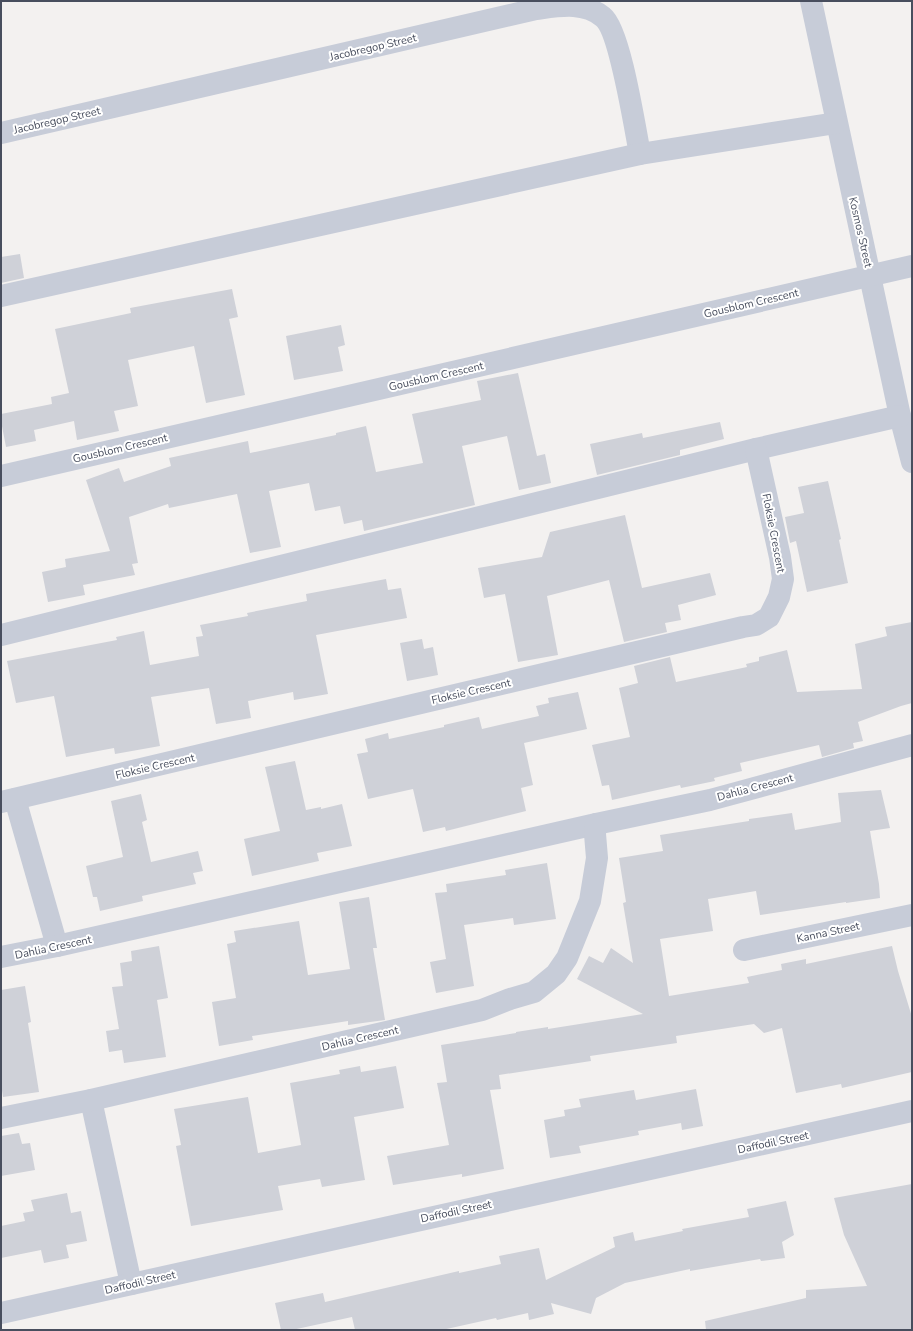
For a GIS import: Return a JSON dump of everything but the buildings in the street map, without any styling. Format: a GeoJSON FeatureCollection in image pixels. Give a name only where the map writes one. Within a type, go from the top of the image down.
{"type":"FeatureCollection","features":[{"type":"Feature","properties":{"kind":"street","name":"Kosmos Street"},"geometry":{"type":"LineString","coordinates":[[811,1],[900,416],[912,462]]}},
{"type":"Feature","properties":{"kind":"street","name":"Jacobregop Street"},"geometry":{"type":"LineString","coordinates":[[1,134],[536,9],[579,6],[603,16],[608,21],[614,32],[623,67],[640,154]]}},
{"type":"Feature","properties":{"kind":"street"},"geometry":{"type":"LineString","coordinates":[[1,296],[640,154],[836,123]]}},
{"type":"Feature","properties":{"kind":"street","name":"Gousblom Crescent"},"geometry":{"type":"LineString","coordinates":[[1,476],[912,266]]}},
{"type":"Feature","properties":{"kind":"street"},"geometry":{"type":"LineString","coordinates":[[1,635],[756,449],[900,416]]}},
{"type":"Feature","properties":{"kind":"street","name":"Floksie Crescent"},"geometry":{"type":"LineString","coordinates":[[8,801],[736,628],[756,625],[769,618],[779,597],[783,579],[780,557],[756,449]]}},
{"type":"Feature","properties":{"kind":"street","name":"Dahlia Crescent"},"geometry":{"type":"LineString","coordinates":[[1,957],[57,946],[596,824],[710,800],[912,744]]}},
{"type":"Feature","properties":{"kind":"street"},"geometry":{"type":"LineString","coordinates":[[8,801],[57,946]]}},
{"type":"Feature","properties":{"kind":"street","name":"Dahlia Crescent"},"geometry":{"type":"LineString","coordinates":[[1,1118],[91,1100],[482,1010],[510,999],[534,992],[556,974],[567,958],[590,901],[597,858],[595,834],[596,824]]}},
{"type":"Feature","properties":{"kind":"street","name":"Kanna Street"},"geometry":{"type":"LineString","coordinates":[[744,950],[912,915]]}},
{"type":"Feature","properties":{"kind":"street"},"geometry":{"type":"LineString","coordinates":[[91,1100],[131,1284]]}},
{"type":"Feature","properties":{"kind":"street","name":"Daffodil Street"},"geometry":{"type":"LineString","coordinates":[[1,1313],[912,1111]]}}]}
